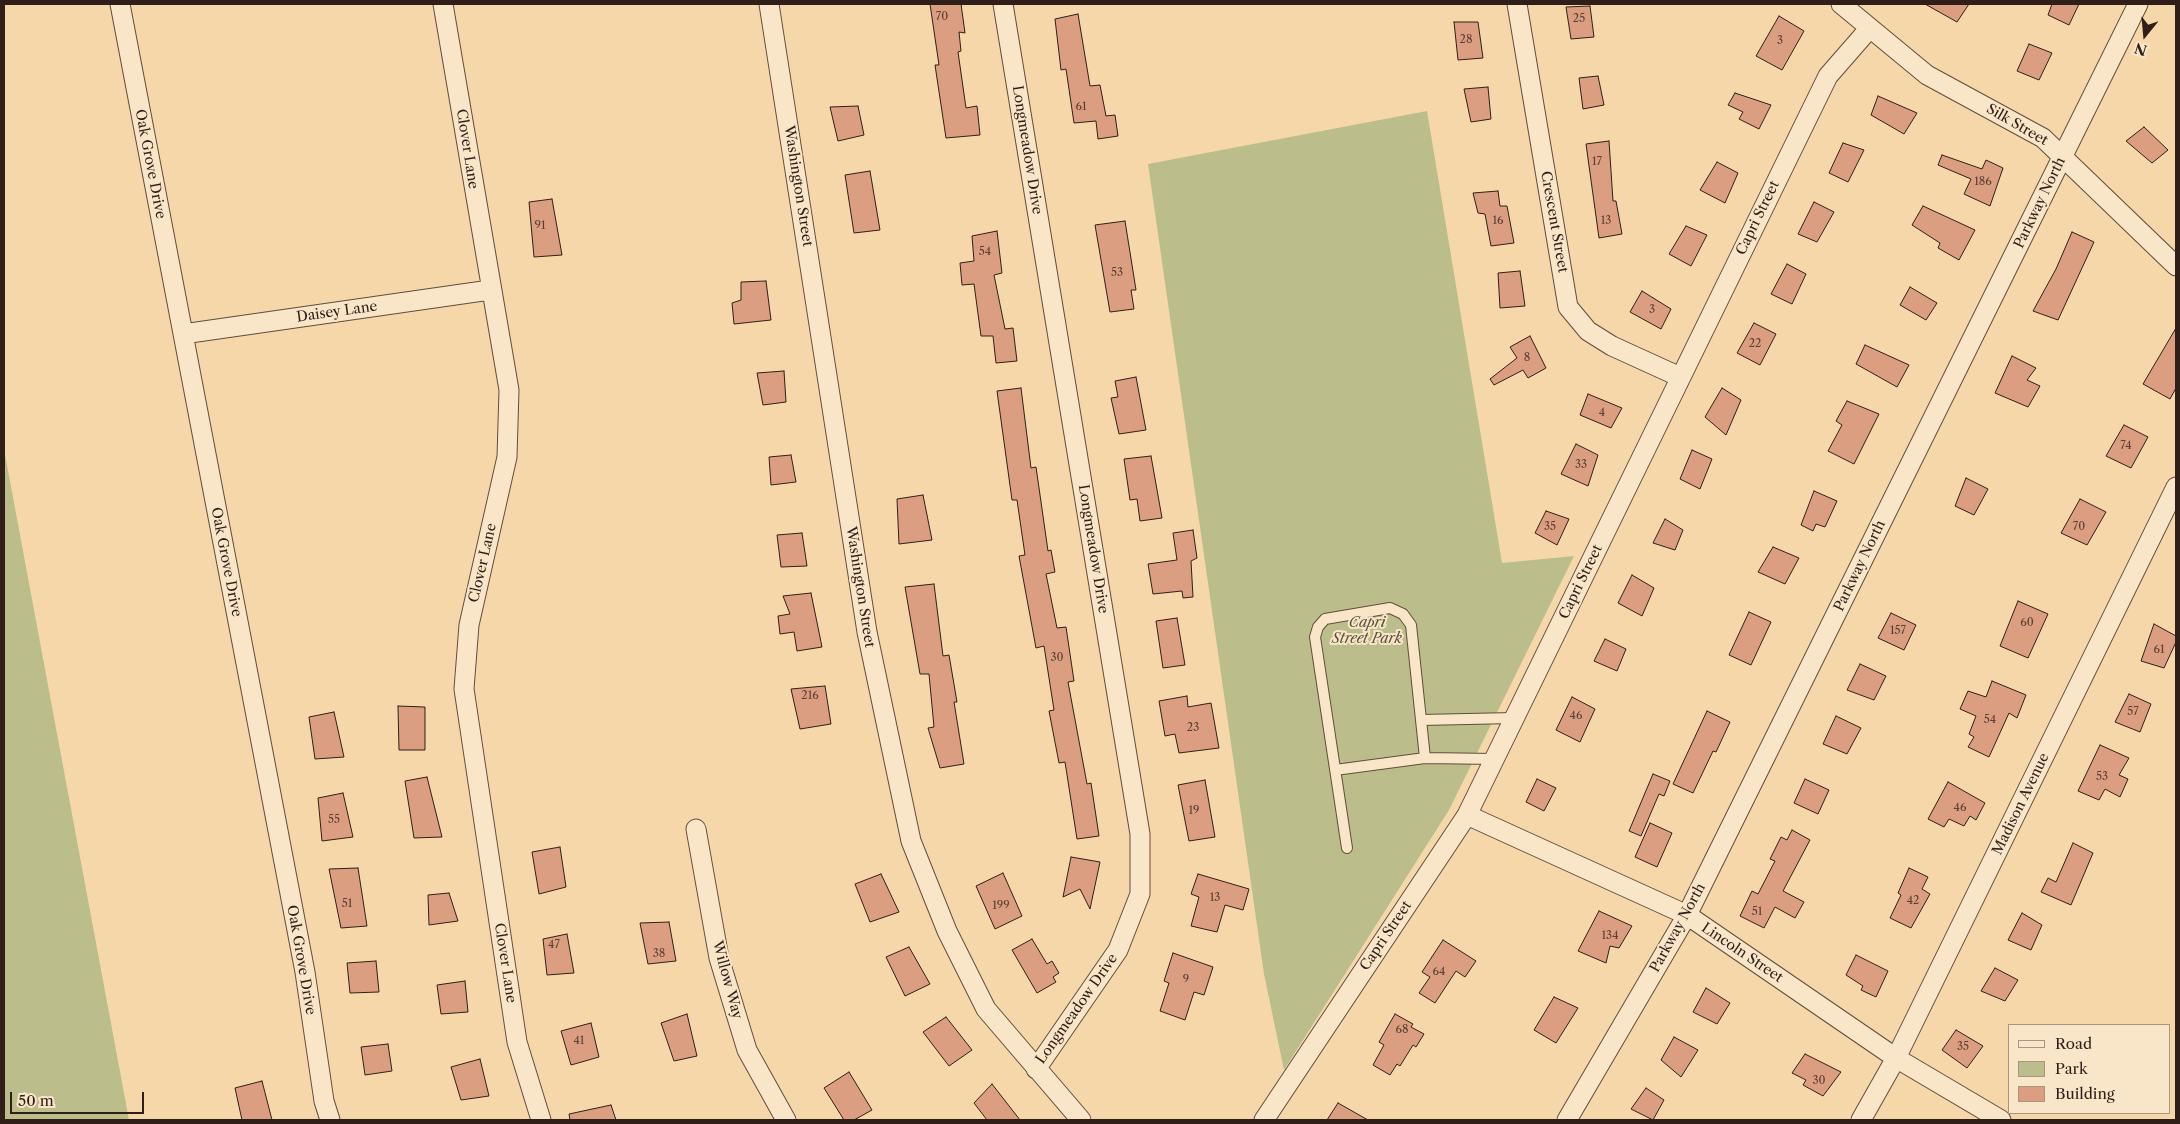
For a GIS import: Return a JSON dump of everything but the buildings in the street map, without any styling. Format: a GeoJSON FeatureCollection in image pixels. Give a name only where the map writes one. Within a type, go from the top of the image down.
{"type":"FeatureCollection","features":[{"type":"Feature","properties":{"kind":"street","name":"Oak Grove Drive"},"geometry":{"type":"LineString","coordinates":[[120,4],[305,972],[324,1101],[330,1120]]}},
{"type":"Feature","properties":{"kind":"street","name":"Clover Lane"},"geometry":{"type":"LineString","coordinates":[[443,4],[490,290],[509,390],[507,457],[469,625],[464,689],[517,1042],[541,1120]]}},
{"type":"Feature","properties":{"kind":"street","name":"Washington Street"},"geometry":{"type":"LineString","coordinates":[[769,4],[867,632],[911,841],[947,931],[986,1009],[1081,1120]]}},
{"type":"Feature","properties":{"kind":"street","name":"Longmeadow Drive"},"geometry":{"type":"LineString","coordinates":[[1003,4],[1140,834],[1140,894],[1118,950],[1036,1068]]}},
{"type":"Feature","properties":{"kind":"street","name":"Crescent Street"},"geometry":{"type":"LineString","coordinates":[[1517,4],[1568,307],[1588,331],[1612,346],[1680,377]]}},
{"type":"Feature","properties":{"kind":"street","name":"Silk Street"},"geometry":{"type":"LineString","coordinates":[[1841,4],[1927,75],[2043,138],[2176,266]]}},
{"type":"Feature","properties":{"kind":"street","name":"Parkway North"},"geometry":{"type":"LineString","coordinates":[[1566,1120],[1687,914],[2138,4]]}},
{"type":"Feature","properties":{"kind":"street","name":"Capri Street"},"geometry":{"type":"LineString","coordinates":[[1264,1120],[1467,815],[1828,76],[1869,28]]}},
{"type":"Feature","properties":{"kind":"street","name":"Daisey Lane"},"geometry":{"type":"LineString","coordinates":[[183,334],[490,290]]}},
{"type":"Feature","properties":{"kind":"street","name":"Madison Avenue"},"geometry":{"type":"LineString","coordinates":[[1861,1120],[1896,1058],[2176,487]]}},
{"type":"Feature","properties":{"kind":"street","name":"Lincoln Street"},"geometry":{"type":"LineString","coordinates":[[1467,815],[1687,914],[1896,1058],[2001,1120]]}},
{"type":"Feature","properties":{"kind":"street","name":"Willow Way"},"geometry":{"type":"LineString","coordinates":[[696,829],[719,958],[747,1050],[786,1120]]}},
{"type":"Feature","properties":{"kind":"lane"},"geometry":{"type":"LineString","coordinates":[[1347,848],[1315,638],[1318,627],[1325,619],[1390,608],[1403,614],[1411,625],[1425,758]]}},
{"type":"Feature","properties":{"kind":"lane"},"geometry":{"type":"LineString","coordinates":[[1421,720],[1514,718]]}},
{"type":"Feature","properties":{"kind":"lane"},"geometry":{"type":"LineString","coordinates":[[1335,770],[1425,758],[1495,759]]}},
{"type":"Feature","properties":{"kind":"green space","name":"Capri Street Park"},"geometry":{"type":"Polygon","coordinates":[[[1427,111],[1502,563],[1574,556],[1449,810],[1284,1070],[1264,974],[1148,164],[1427,111]]]}},
{"type":"Feature","properties":{"kind":"green space"},"geometry":{"type":"Polygon","coordinates":[[[4,449],[129,1120],[4,1120],[4,449]]]}}]}
